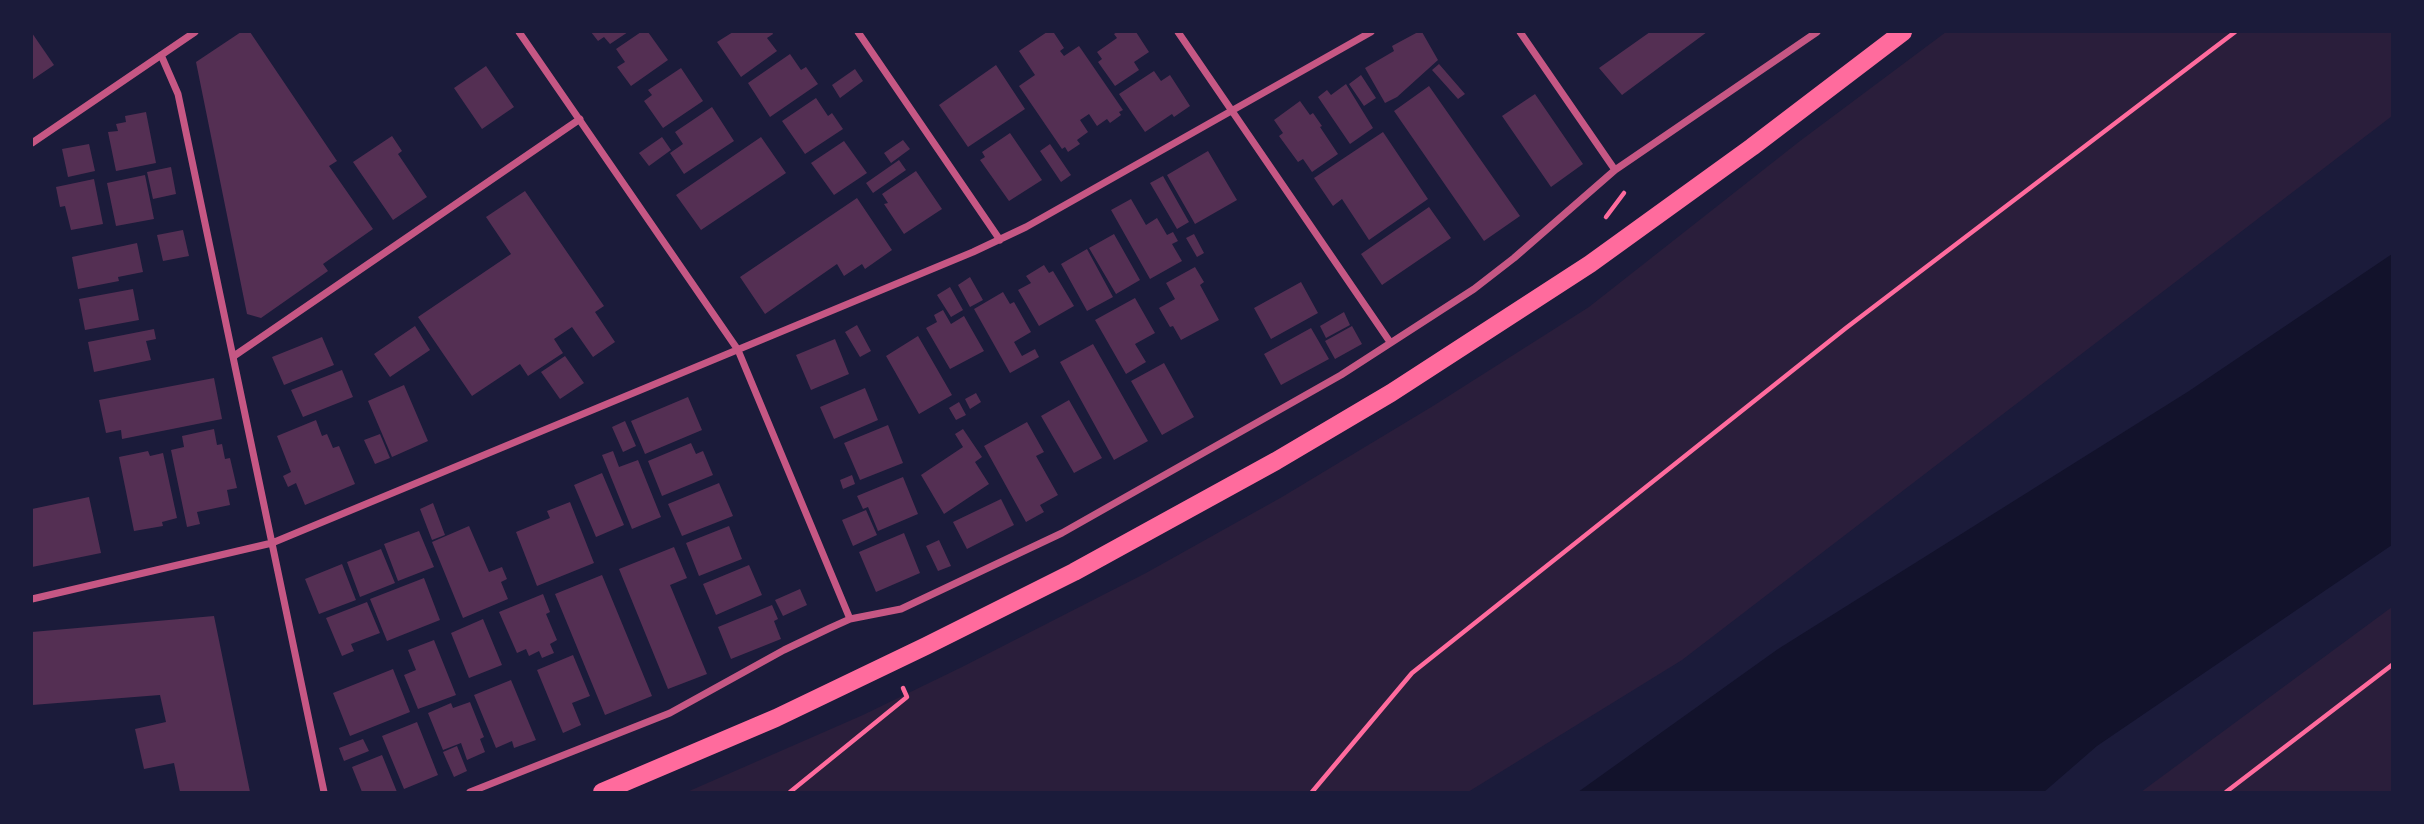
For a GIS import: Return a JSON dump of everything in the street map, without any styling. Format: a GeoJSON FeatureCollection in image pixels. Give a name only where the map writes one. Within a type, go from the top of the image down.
{"type":"FeatureCollection","features":[{"type":"Feature","properties":{"kind":"main road"},"geometry":{"type":"LineString","coordinates":[[602,793],[776,718],[926,646],[1074,572],[1276,461],[1402,386],[1590,264],[1752,147],[1903,32]]}},
{"type":"Feature","properties":{"kind":"street"},"geometry":{"type":"LineString","coordinates":[[32,143],[195,32]]}},
{"type":"Feature","properties":{"kind":"street"},"geometry":{"type":"LineString","coordinates":[[519,32],[738,350],[850,619]]}},
{"type":"Feature","properties":{"kind":"street"},"geometry":{"type":"LineString","coordinates":[[858,32],[1000,240]]}},
{"type":"Feature","properties":{"kind":"street"},"geometry":{"type":"LineString","coordinates":[[1178,32],[1390,342]]}},
{"type":"Feature","properties":{"kind":"street"},"geometry":{"type":"LineString","coordinates":[[32,598],[272,543],[1000,240],[1371,32]]}},
{"type":"Feature","properties":{"kind":"street"},"geometry":{"type":"LineString","coordinates":[[1520,32],[1615,170]]}},
{"type":"Feature","properties":{"kind":"street"},"geometry":{"type":"LineString","coordinates":[[470,793],[670,713],[785,650],[850,619],[901,608],[1062,533],[1341,375],[1474,289],[1514,258],[1615,170],[1816,32]]}},
{"type":"Feature","properties":{"kind":"street"},"geometry":{"type":"LineString","coordinates":[[161,55],[178,94],[324,793]]}},
{"type":"Feature","properties":{"kind":"street"},"geometry":{"type":"LineString","coordinates":[[234,356],[580,119]]}},
{"type":"Feature","properties":{"kind":"path"},"geometry":{"type":"LineString","coordinates":[[1312,793],[1412,673],[1846,328],[2235,32]]}},
{"type":"Feature","properties":{"kind":"path"},"geometry":{"type":"LineString","coordinates":[[2226,793],[2392,665]]}},
{"type":"Feature","properties":{"kind":"path"},"geometry":{"type":"LineString","coordinates":[[790,793],[907,696],[903,688]]}},
{"type":"Feature","properties":{"kind":"shaded area"},"geometry":{"type":"Polygon","coordinates":[[[1946,32],[2392,32],[2392,116],[1682,660],[1468,792],[687,792],[863,715],[1146,573],[1282,497],[1433,406],[1589,307],[1800,141],[1946,32]]]}},
{"type":"Feature","properties":{"kind":"shaded area"},"geometry":{"type":"Polygon","coordinates":[[[2392,254],[2392,545],[2097,746],[2044,792],[1578,792],[1778,649],[2189,391],[2392,254]]]}},
{"type":"Feature","properties":{"kind":"shaded area"},"geometry":{"type":"Polygon","coordinates":[[[2392,607],[2392,792],[2141,792],[2392,607]]]}},
{"type":"Feature","properties":{"kind":"building"},"geometry":{"type":"Polygon","coordinates":[[[241,32],[250,32],[337,161],[329,166],[373,229],[323,264],[328,271],[261,318],[247,314],[196,62],[241,32]]]}},
{"type":"Feature","properties":{"kind":"building"},"geometry":{"type":"Polygon","coordinates":[[[591,32],[628,32],[610,44],[604,37],[598,41],[591,32]]]}},
{"type":"Feature","properties":{"kind":"building"},"geometry":{"type":"Polygon","coordinates":[[[641,32],[648,32],[668,60],[631,86],[617,67],[625,62],[616,49],[641,32]]]}},
{"type":"Feature","properties":{"kind":"building"},"geometry":{"type":"Polygon","coordinates":[[[733,32],[772,32],[767,38],[777,51],[741,77],[717,42],[733,32]]]}},
{"type":"Feature","properties":{"kind":"building"},"geometry":{"type":"Polygon","coordinates":[[[1047,32],[1054,33],[1064,48],[1060,51],[1064,56],[1079,46],[1123,110],[1119,112],[1121,115],[1110,123],[1107,119],[1097,126],[1089,114],[1080,120],[1088,132],[1077,140],[1080,144],[1068,152],[1065,147],[1062,149],[1019,86],[1035,75],[1019,51],[1047,32]]]}},
{"type":"Feature","properties":{"kind":"building"},"geometry":{"type":"Polygon","coordinates":[[[1136,32],[1149,52],[1134,62],[1139,70],[1115,86],[1098,62],[1102,59],[1097,52],[1117,38],[1114,34],[1136,32]]]}},
{"type":"Feature","properties":{"kind":"building"},"geometry":{"type":"Polygon","coordinates":[[[1422,32],[1438,60],[1397,97],[1385,103],[1365,68],[1394,51],[1392,46],[1422,32]]]}},
{"type":"Feature","properties":{"kind":"building"},"geometry":{"type":"Polygon","coordinates":[[[1650,32],[1707,32],[1622,95],[1599,68],[1650,32]]]}},
{"type":"Feature","properties":{"kind":"building"},"geometry":{"type":"Polygon","coordinates":[[[32,33],[54,65],[32,80],[32,33]]]}},
{"type":"Feature","properties":{"kind":"building"},"geometry":{"type":"Polygon","coordinates":[[[790,54],[801,70],[806,67],[818,84],[770,117],[748,83],[790,54]]]}},
{"type":"Feature","properties":{"kind":"building"},"geometry":{"type":"Polygon","coordinates":[[[1439,64],[1465,94],[1458,99],[1432,70],[1439,64]]]}},
{"type":"Feature","properties":{"kind":"building"},"geometry":{"type":"Polygon","coordinates":[[[996,65],[1025,109],[968,147],[939,105],[996,65]]]}},
{"type":"Feature","properties":{"kind":"building"},"geometry":{"type":"Polygon","coordinates":[[[486,66],[514,107],[482,129],[454,88],[486,66]]]}},
{"type":"Feature","properties":{"kind":"building"},"geometry":{"type":"Polygon","coordinates":[[[681,68],[703,101],[663,128],[644,101],[652,95],[648,90],[681,68]]]}},
{"type":"Feature","properties":{"kind":"building"},"geometry":{"type":"Polygon","coordinates":[[[855,69],[863,81],[840,98],[832,85],[855,69]]]}},
{"type":"Feature","properties":{"kind":"building"},"geometry":{"type":"Polygon","coordinates":[[[1154,71],[1161,81],[1170,75],[1190,106],[1145,132],[1119,94],[1154,71]]]}},
{"type":"Feature","properties":{"kind":"building"},"geometry":{"type":"Polygon","coordinates":[[[1361,75],[1376,98],[1364,106],[1349,84],[1361,75]]]}},
{"type":"Feature","properties":{"kind":"building"},"geometry":{"type":"Polygon","coordinates":[[[1346,84],[1373,128],[1350,144],[1318,97],[1327,90],[1331,95],[1346,84]]]}},
{"type":"Feature","properties":{"kind":"building"},"geometry":{"type":"Polygon","coordinates":[[[1429,86],[1520,216],[1484,241],[1394,111],[1429,86]]]}},
{"type":"Feature","properties":{"kind":"building"},"geometry":{"type":"Polygon","coordinates":[[[1535,94],[1583,164],[1551,187],[1502,116],[1535,94]]]}},
{"type":"Feature","properties":{"kind":"building"},"geometry":{"type":"Polygon","coordinates":[[[816,98],[828,116],[832,113],[843,129],[805,154],[782,121],[816,98]]]}},
{"type":"Feature","properties":{"kind":"building"},"geometry":{"type":"Polygon","coordinates":[[[1300,101],[1310,115],[1313,113],[1338,154],[1312,172],[1303,159],[1298,162],[1279,136],[1283,133],[1274,120],[1300,101]]]}},
{"type":"Feature","properties":{"kind":"building"},"geometry":{"type":"Polygon","coordinates":[[[712,107],[734,141],[684,174],[670,153],[683,144],[675,132],[712,107]]]}},
{"type":"Feature","properties":{"kind":"building"},"geometry":{"type":"Polygon","coordinates":[[[146,112],[156,163],[116,171],[108,132],[118,131],[116,124],[126,122],[125,116],[146,112]]]}},
{"type":"Feature","properties":{"kind":"building"},"geometry":{"type":"Polygon","coordinates":[[[1383,132],[1428,199],[1369,240],[1342,199],[1333,206],[1314,178],[1383,132]]]}},
{"type":"Feature","properties":{"kind":"building"},"geometry":{"type":"Polygon","coordinates":[[[1010,133],[1042,180],[1009,201],[980,160],[985,157],[982,152],[1010,133]]]}},
{"type":"Feature","properties":{"kind":"building"},"geometry":{"type":"Polygon","coordinates":[[[392,136],[402,151],[398,154],[427,197],[393,220],[353,162],[392,136]]]}},
{"type":"Feature","properties":{"kind":"building"},"geometry":{"type":"Polygon","coordinates":[[[662,137],[671,150],[649,166],[639,153],[662,137]]]}},
{"type":"Feature","properties":{"kind":"building"},"geometry":{"type":"Polygon","coordinates":[[[761,137],[786,173],[701,230],[676,195],[761,137]]]}},
{"type":"Feature","properties":{"kind":"building"},"geometry":{"type":"Polygon","coordinates":[[[903,140],[910,149],[891,163],[884,153],[903,140]]]}},
{"type":"Feature","properties":{"kind":"building"},"geometry":{"type":"Polygon","coordinates":[[[844,141],[867,173],[834,195],[811,163],[844,141]]]}},
{"type":"Feature","properties":{"kind":"building"},"geometry":{"type":"Polygon","coordinates":[[[89,144],[95,171],[68,177],[62,149],[89,144]]]}},
{"type":"Feature","properties":{"kind":"building"},"geometry":{"type":"Polygon","coordinates":[[[1050,144],[1071,175],[1061,182],[1040,151],[1050,144]]]}},
{"type":"Feature","properties":{"kind":"building"},"geometry":{"type":"Polygon","coordinates":[[[1208,151],[1237,200],[1195,224],[1167,175],[1208,151]]]}},
{"type":"Feature","properties":{"kind":"building"},"geometry":{"type":"Polygon","coordinates":[[[899,160],[906,170],[873,193],[866,183],[899,160]]]}},
{"type":"Feature","properties":{"kind":"building"},"geometry":{"type":"Polygon","coordinates":[[[171,167],[176,194],[153,199],[147,172],[171,167]]]}},
{"type":"Feature","properties":{"kind":"building"},"geometry":{"type":"Polygon","coordinates":[[[916,171],[942,209],[904,234],[884,204],[888,203],[882,194],[916,171]]]}},
{"type":"Feature","properties":{"kind":"building"},"geometry":{"type":"Polygon","coordinates":[[[145,175],[154,219],[116,226],[107,183],[145,175]]]}},
{"type":"Feature","properties":{"kind":"building"},"geometry":{"type":"Polygon","coordinates":[[[1163,176],[1189,222],[1177,229],[1150,183],[1163,176]]]}},
{"type":"Feature","properties":{"kind":"building"},"geometry":{"type":"Polygon","coordinates":[[[94,179],[103,224],[71,230],[65,206],[60,207],[56,187],[94,179]]]}},
{"type":"Feature","properties":{"kind":"building"},"geometry":{"type":"Polygon","coordinates":[[[525,191],[604,306],[595,312],[615,342],[593,357],[572,327],[554,339],[563,353],[528,376],[520,364],[472,396],[418,317],[511,254],[486,217],[525,191]]]}},
{"type":"Feature","properties":{"kind":"building"},"geometry":{"type":"Polygon","coordinates":[[[857,198],[892,250],[865,269],[862,264],[844,276],[837,264],[765,314],[740,277],[857,198]]]}},
{"type":"Feature","properties":{"kind":"building"},"geometry":{"type":"Polygon","coordinates":[[[1131,199],[1146,225],[1157,218],[1167,235],[1173,232],[1178,241],[1172,244],[1182,261],[1150,279],[1111,210],[1131,199]]]}},
{"type":"Feature","properties":{"kind":"building"},"geometry":{"type":"Polygon","coordinates":[[[1429,207],[1451,238],[1382,285],[1361,254],[1429,207]]]}},
{"type":"Feature","properties":{"kind":"building"},"geometry":{"type":"Polygon","coordinates":[[[183,230],[189,256],[163,261],[157,235],[183,230]]]}},
{"type":"Feature","properties":{"kind":"building"},"geometry":{"type":"Polygon","coordinates":[[[1114,234],[1140,280],[1116,294],[1089,248],[1114,234]]]}},
{"type":"Feature","properties":{"kind":"building"},"geometry":{"type":"Polygon","coordinates":[[[1194,234],[1204,253],[1197,257],[1186,238],[1194,234]]]}},
{"type":"Feature","properties":{"kind":"building"},"geometry":{"type":"Polygon","coordinates":[[[137,243],[143,272],[118,277],[119,281],[78,289],[72,257],[137,243]]]}},
{"type":"Feature","properties":{"kind":"building"},"geometry":{"type":"Polygon","coordinates":[[[1087,249],[1113,297],[1087,311],[1061,264],[1087,249]]]}},
{"type":"Feature","properties":{"kind":"building"},"geometry":{"type":"Polygon","coordinates":[[[1044,265],[1049,273],[1053,271],[1074,306],[1039,326],[1018,290],[1031,283],[1026,276],[1044,265]]]}},
{"type":"Feature","properties":{"kind":"building"},"geometry":{"type":"Polygon","coordinates":[[[1195,267],[1204,282],[1200,285],[1219,320],[1181,340],[1159,308],[1175,299],[1166,283],[1195,267]]]}},
{"type":"Feature","properties":{"kind":"building"},"geometry":{"type":"Polygon","coordinates":[[[970,277],[983,300],[970,307],[958,285],[970,277]]]}},
{"type":"Feature","properties":{"kind":"building"},"geometry":{"type":"Polygon","coordinates":[[[1301,282],[1318,313],[1271,339],[1254,308],[1301,282]]]}},
{"type":"Feature","properties":{"kind":"building"},"geometry":{"type":"Polygon","coordinates":[[[950,287],[963,310],[951,317],[937,295],[950,287]]]}},
{"type":"Feature","properties":{"kind":"building"},"geometry":{"type":"Polygon","coordinates":[[[133,289],[139,320],[85,330],[79,299],[133,289]]]}},
{"type":"Feature","properties":{"kind":"building"},"geometry":{"type":"Polygon","coordinates":[[[1003,292],[1010,304],[1014,302],[1031,332],[1014,342],[1022,356],[1035,349],[1039,357],[1010,373],[974,309],[1003,292]]]}},
{"type":"Feature","properties":{"kind":"building"},"geometry":{"type":"Polygon","coordinates":[[[1135,298],[1155,333],[1135,344],[1146,362],[1126,374],[1095,320],[1135,298]]]}},
{"type":"Feature","properties":{"kind":"building"},"geometry":{"type":"Polygon","coordinates":[[[943,310],[951,324],[964,316],[984,351],[950,369],[926,328],[937,322],[934,315],[943,310]]]}},
{"type":"Feature","properties":{"kind":"building"},"geometry":{"type":"Polygon","coordinates":[[[1344,312],[1350,325],[1326,338],[1320,326],[1344,312]]]}},
{"type":"Feature","properties":{"kind":"building"},"geometry":{"type":"Polygon","coordinates":[[[857,325],[871,351],[860,357],[845,332],[857,325]]]}},
{"type":"Feature","properties":{"kind":"building"},"geometry":{"type":"Polygon","coordinates":[[[415,326],[430,350],[390,377],[374,354],[415,326]]]}},
{"type":"Feature","properties":{"kind":"building"},"geometry":{"type":"Polygon","coordinates":[[[1352,326],[1362,344],[1335,359],[1325,341],[1352,326]]]}},
{"type":"Feature","properties":{"kind":"building"},"geometry":{"type":"Polygon","coordinates":[[[1311,328],[1329,359],[1281,385],[1264,354],[1311,328]]]}},
{"type":"Feature","properties":{"kind":"building"},"geometry":{"type":"Polygon","coordinates":[[[154,329],[156,339],[146,341],[151,360],[94,372],[88,342],[154,329]]]}},
{"type":"Feature","properties":{"kind":"building"},"geometry":{"type":"Polygon","coordinates":[[[918,336],[952,395],[919,414],[886,356],[918,336]]]}},
{"type":"Feature","properties":{"kind":"building"},"geometry":{"type":"Polygon","coordinates":[[[322,337],[334,365],[284,385],[272,357],[322,337]]]}},
{"type":"Feature","properties":{"kind":"building"},"geometry":{"type":"Polygon","coordinates":[[[835,339],[849,374],[811,390],[796,355],[835,339]]]}},
{"type":"Feature","properties":{"kind":"building"},"geometry":{"type":"Polygon","coordinates":[[[1093,344],[1148,441],[1114,460],[1060,362],[1093,344]]]}},
{"type":"Feature","properties":{"kind":"building"},"geometry":{"type":"Polygon","coordinates":[[[565,356],[584,383],[560,399],[541,372],[565,356]]]}},
{"type":"Feature","properties":{"kind":"building"},"geometry":{"type":"Polygon","coordinates":[[[1164,363],[1194,417],[1162,435],[1131,381],[1164,363]]]}},
{"type":"Feature","properties":{"kind":"building"},"geometry":{"type":"Polygon","coordinates":[[[342,370],[353,397],[303,417],[291,390],[342,370]]]}},
{"type":"Feature","properties":{"kind":"building"},"geometry":{"type":"Polygon","coordinates":[[[214,378],[222,419],[122,439],[121,430],[106,433],[99,400],[214,378]]]}},
{"type":"Feature","properties":{"kind":"building"},"geometry":{"type":"Polygon","coordinates":[[[404,385],[428,441],[392,457],[368,401],[404,385]]]}},
{"type":"Feature","properties":{"kind":"building"},"geometry":{"type":"Polygon","coordinates":[[[865,388],[878,420],[834,439],[820,407],[865,388]]]}},
{"type":"Feature","properties":{"kind":"building"},"geometry":{"type":"Polygon","coordinates":[[[976,393],[981,402],[970,409],[965,399],[976,393]]]}},
{"type":"Feature","properties":{"kind":"building"},"geometry":{"type":"Polygon","coordinates":[[[688,397],[702,430],[645,454],[631,421],[688,397]]]}},
{"type":"Feature","properties":{"kind":"building"},"geometry":{"type":"Polygon","coordinates":[[[1069,400],[1102,458],[1074,473],[1041,416],[1069,400]]]}},
{"type":"Feature","properties":{"kind":"building"},"geometry":{"type":"Polygon","coordinates":[[[959,402],[966,415],[956,420],[949,408],[959,402]]]}},
{"type":"Feature","properties":{"kind":"building"},"geometry":{"type":"Polygon","coordinates":[[[316,420],[322,436],[327,434],[333,448],[339,446],[355,484],[305,505],[296,483],[288,487],[283,476],[291,472],[277,436],[316,420]]]}},
{"type":"Feature","properties":{"kind":"building"},"geometry":{"type":"Polygon","coordinates":[[[625,421],[636,446],[623,452],[612,427],[625,421]]]}},
{"type":"Feature","properties":{"kind":"building"},"geometry":{"type":"Polygon","coordinates":[[[1027,422],[1044,452],[1036,456],[1058,495],[1040,505],[1044,512],[1026,522],[984,446],[1027,422]]]}},
{"type":"Feature","properties":{"kind":"building"},"geometry":{"type":"Polygon","coordinates":[[[888,425],[903,463],[860,480],[844,443],[888,425]]]}},
{"type":"Feature","properties":{"kind":"building"},"geometry":{"type":"Polygon","coordinates":[[[214,429],[217,445],[222,444],[225,459],[230,458],[237,488],[227,490],[230,505],[197,512],[200,524],[187,527],[171,450],[184,447],[182,436],[214,429]]]}},
{"type":"Feature","properties":{"kind":"building"},"geometry":{"type":"Polygon","coordinates":[[[963,429],[982,457],[975,462],[989,484],[944,514],[921,475],[963,447],[955,434],[963,429]]]}},
{"type":"Feature","properties":{"kind":"building"},"geometry":{"type":"Polygon","coordinates":[[[380,434],[390,458],[375,464],[364,440],[380,434]]]}},
{"type":"Feature","properties":{"kind":"building"},"geometry":{"type":"Polygon","coordinates":[[[691,443],[696,454],[703,451],[713,475],[662,496],[648,461],[691,443]]]}},
{"type":"Feature","properties":{"kind":"building"},"geometry":{"type":"Polygon","coordinates":[[[148,451],[150,456],[163,453],[177,518],[162,522],[163,526],[134,531],[119,457],[148,451]]]}},
{"type":"Feature","properties":{"kind":"building"},"geometry":{"type":"Polygon","coordinates":[[[613,451],[619,467],[638,460],[661,517],[632,529],[602,455],[613,451]]]}},
{"type":"Feature","properties":{"kind":"building"},"geometry":{"type":"Polygon","coordinates":[[[602,473],[624,525],[596,537],[574,485],[602,473]]]}},
{"type":"Feature","properties":{"kind":"building"},"geometry":{"type":"Polygon","coordinates":[[[852,475],[855,484],[843,489],[840,480],[852,475]]]}},
{"type":"Feature","properties":{"kind":"building"},"geometry":{"type":"Polygon","coordinates":[[[903,477],[918,514],[878,531],[868,507],[863,509],[857,496],[903,477]]]}},
{"type":"Feature","properties":{"kind":"building"},"geometry":{"type":"Polygon","coordinates":[[[719,483],[733,516],[682,536],[668,504],[719,483]]]}},
{"type":"Feature","properties":{"kind":"building"},"geometry":{"type":"Polygon","coordinates":[[[89,497],[101,553],[32,567],[32,509],[89,497]]]}},
{"type":"Feature","properties":{"kind":"building"},"geometry":{"type":"Polygon","coordinates":[[[1001,499],[1014,525],[967,549],[953,522],[1001,499]]]}},
{"type":"Feature","properties":{"kind":"building"},"geometry":{"type":"Polygon","coordinates":[[[570,502],[594,563],[537,586],[516,532],[550,518],[547,511],[570,502]]]}},
{"type":"Feature","properties":{"kind":"building"},"geometry":{"type":"Polygon","coordinates":[[[433,503],[445,535],[432,540],[420,509],[433,503]]]}},
{"type":"Feature","properties":{"kind":"building"},"geometry":{"type":"Polygon","coordinates":[[[866,510],[877,535],[853,546],[842,520],[866,510]]]}},
{"type":"Feature","properties":{"kind":"building"},"geometry":{"type":"Polygon","coordinates":[[[469,526],[489,572],[502,567],[507,579],[501,582],[508,599],[463,618],[432,542],[469,526]]]}},
{"type":"Feature","properties":{"kind":"building"},"geometry":{"type":"Polygon","coordinates":[[[729,526],[742,559],[699,576],[686,543],[729,526]]]}},
{"type":"Feature","properties":{"kind":"building"},"geometry":{"type":"Polygon","coordinates":[[[419,531],[434,567],[398,581],[384,544],[419,531]]]}},
{"type":"Feature","properties":{"kind":"building"},"geometry":{"type":"Polygon","coordinates":[[[904,533],[920,573],[876,592],[859,552],[904,533]]]}},
{"type":"Feature","properties":{"kind":"building"},"geometry":{"type":"Polygon","coordinates":[[[939,540],[951,566],[938,571],[926,546],[939,540]]]}},
{"type":"Feature","properties":{"kind":"building"},"geometry":{"type":"Polygon","coordinates":[[[674,547],[687,578],[670,585],[707,674],[668,689],[619,569],[674,547]]]}},
{"type":"Feature","properties":{"kind":"building"},"geometry":{"type":"Polygon","coordinates":[[[381,549],[395,583],[360,597],[347,562],[381,549]]]}},
{"type":"Feature","properties":{"kind":"building"},"geometry":{"type":"Polygon","coordinates":[[[342,564],[356,600],[319,614],[305,579],[342,564]]]}},
{"type":"Feature","properties":{"kind":"building"},"geometry":{"type":"Polygon","coordinates":[[[749,565],[762,595],[716,615],[703,584],[749,565]]]}},
{"type":"Feature","properties":{"kind":"building"},"geometry":{"type":"Polygon","coordinates":[[[602,575],[652,696],[605,715],[555,594],[602,575]]]}},
{"type":"Feature","properties":{"kind":"building"},"geometry":{"type":"Polygon","coordinates":[[[424,578],[440,620],[387,641],[370,599],[424,578]]]}},
{"type":"Feature","properties":{"kind":"building"},"geometry":{"type":"Polygon","coordinates":[[[800,589],[807,605],[783,616],[775,600],[800,589]]]}},
{"type":"Feature","properties":{"kind":"building"},"geometry":{"type":"Polygon","coordinates":[[[543,594],[550,612],[546,614],[557,640],[550,644],[554,653],[542,658],[539,651],[529,656],[526,649],[517,653],[499,612],[543,594]]]}},
{"type":"Feature","properties":{"kind":"building"},"geometry":{"type":"Polygon","coordinates":[[[367,602],[380,633],[351,644],[354,651],[342,656],[326,618],[367,602]]]}},
{"type":"Feature","properties":{"kind":"building"},"geometry":{"type":"Polygon","coordinates":[[[772,605],[778,619],[774,621],[781,639],[731,659],[718,627],[772,605]]]}},
{"type":"Feature","properties":{"kind":"building"},"geometry":{"type":"Polygon","coordinates":[[[214,616],[250,792],[180,792],[174,763],[144,769],[135,729],[166,722],[160,695],[32,705],[32,632],[214,616]]]}},
{"type":"Feature","properties":{"kind":"building"},"geometry":{"type":"Polygon","coordinates":[[[483,619],[502,665],[469,678],[451,633],[483,619]]]}},
{"type":"Feature","properties":{"kind":"building"},"geometry":{"type":"Polygon","coordinates":[[[434,640],[456,695],[418,709],[404,675],[416,670],[408,650],[434,640]]]}},
{"type":"Feature","properties":{"kind":"building"},"geometry":{"type":"Polygon","coordinates":[[[573,655],[590,696],[572,703],[581,725],[563,733],[537,670],[573,655]]]}},
{"type":"Feature","properties":{"kind":"building"},"geometry":{"type":"Polygon","coordinates":[[[393,669],[410,712],[350,736],[333,693],[393,669]]]}},
{"type":"Feature","properties":{"kind":"building"},"geometry":{"type":"Polygon","coordinates":[[[511,680],[536,740],[514,748],[512,741],[496,748],[474,695],[511,680]]]}},
{"type":"Feature","properties":{"kind":"building"},"geometry":{"type":"Polygon","coordinates":[[[470,702],[484,737],[480,739],[485,752],[467,760],[461,743],[443,750],[428,713],[451,703],[453,708],[470,702]]]}},
{"type":"Feature","properties":{"kind":"building"},"geometry":{"type":"Polygon","coordinates":[[[417,722],[438,775],[404,789],[382,736],[417,722]]]}},
{"type":"Feature","properties":{"kind":"building"},"geometry":{"type":"Polygon","coordinates":[[[363,739],[369,751],[344,761],[339,748],[363,739]]]}},
{"type":"Feature","properties":{"kind":"building"},"geometry":{"type":"Polygon","coordinates":[[[457,746],[467,771],[454,777],[443,752],[457,746]]]}},
{"type":"Feature","properties":{"kind":"building"},"geometry":{"type":"Polygon","coordinates":[[[382,755],[397,792],[362,792],[352,767],[382,755]]]}}]}
